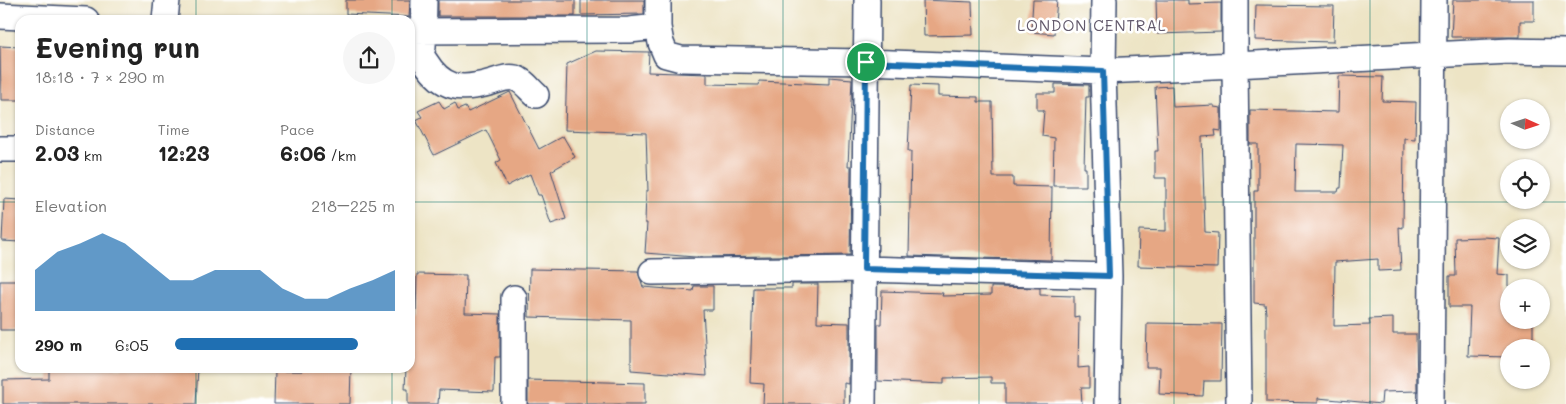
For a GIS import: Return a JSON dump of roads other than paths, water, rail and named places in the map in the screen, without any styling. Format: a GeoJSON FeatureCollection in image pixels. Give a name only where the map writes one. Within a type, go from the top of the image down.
{"type":"FeatureCollection","features":[{"type":"Feature","properties":{"kind":"street"},"geometry":{"type":"LineString","coordinates":[[166,15],[167,0]]}},
{"type":"Feature","properties":{"kind":"street"},"geometry":{"type":"LineString","coordinates":[[424,0],[420,44],[432,72],[446,83],[457,88],[517,78],[536,95]]}},
{"type":"Feature","properties":{"kind":"street"},"geometry":{"type":"LineString","coordinates":[[658,0],[660,43],[666,55],[681,59],[866,62],[1103,71],[1510,51],[1566,52]]}},
{"type":"Feature","properties":{"kind":"street"},"geometry":{"type":"LineString","coordinates":[[863,404],[867,0]]}},
{"type":"Feature","properties":{"kind":"street"},"geometry":{"type":"LineString","coordinates":[[1104,0],[1103,71],[1109,276],[1108,404]]}},
{"type":"Feature","properties":{"kind":"street"},"geometry":{"type":"LineString","coordinates":[[1235,0],[1239,404]]}},
{"type":"Feature","properties":{"kind":"street"},"geometry":{"type":"LineString","coordinates":[[1431,404],[1434,0]]}},
{"type":"Feature","properties":{"kind":"street"},"geometry":{"type":"LineString","coordinates":[[0,16],[15,17]]}},
{"type":"Feature","properties":{"kind":"street"},"geometry":{"type":"LineString","coordinates":[[420,44],[658,28]]}},
{"type":"Feature","properties":{"kind":"street"},"geometry":{"type":"LineString","coordinates":[[0,149],[15,149]]}},
{"type":"Feature","properties":{"kind":"street"},"geometry":{"type":"LineString","coordinates":[[652,272],[864,269],[1109,276]]}},
{"type":"Feature","properties":{"kind":"street"},"geometry":{"type":"LineString","coordinates":[[514,298],[514,404]]}},
{"type":"Feature","properties":{"kind":"district","name":"LONDON CENTRAL"},"geometry":{"type":"Point","coordinates":[1092,25]}}]}
